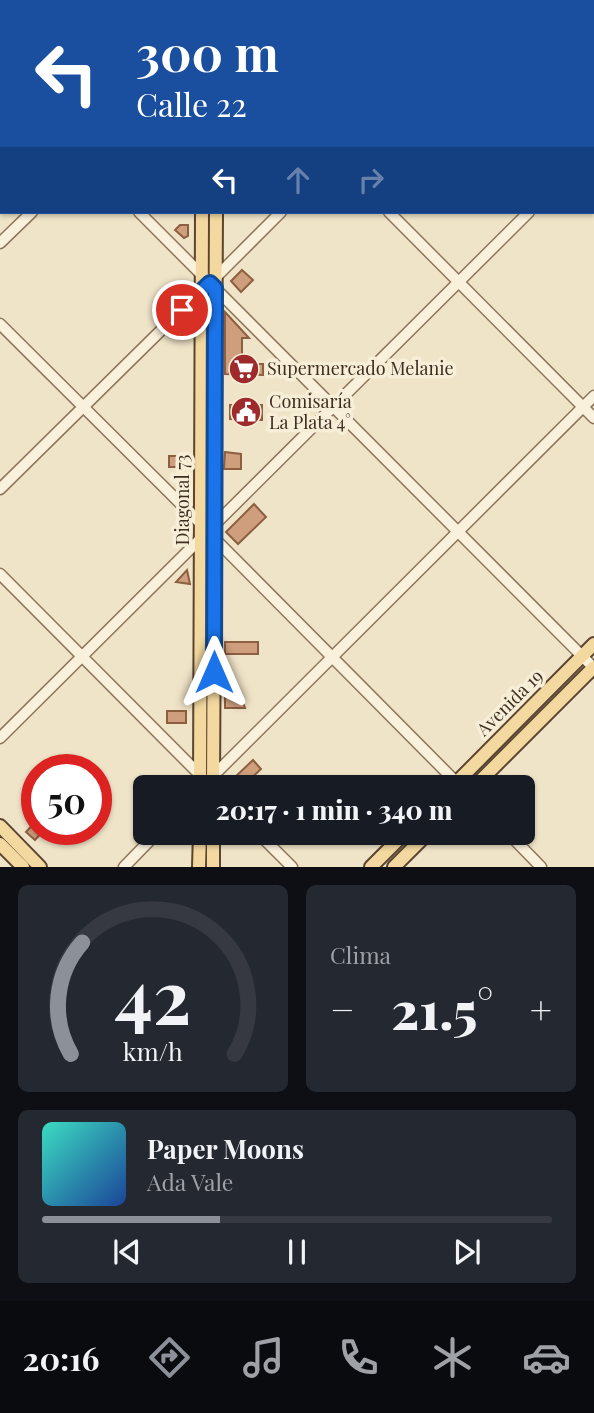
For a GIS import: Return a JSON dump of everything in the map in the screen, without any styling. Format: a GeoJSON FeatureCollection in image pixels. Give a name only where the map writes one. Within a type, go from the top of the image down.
{"type":"FeatureCollection","features":[{"type":"Feature","properties":{"kind":"main road","name":"Diagonal 73"},"geometry":{"type":"LineString","coordinates":[[202,214],[209,283]]}},
{"type":"Feature","properties":{"kind":"main road","name":"Diagonal 73"},"geometry":{"type":"LineString","coordinates":[[207,775],[209,283],[215,214]]}},
{"type":"Feature","properties":{"kind":"main road","name":"Avenida 19"},"geometry":{"type":"LineString","coordinates":[[468,775],[594,644]]}},
{"type":"Feature","properties":{"kind":"main road","name":"Avenida 19"},"geometry":{"type":"LineString","coordinates":[[486,775],[594,667]]}},
{"type":"Feature","properties":{"kind":"main road"},"geometry":{"type":"LineString","coordinates":[[0,826],[40,867]]}},
{"type":"Feature","properties":{"kind":"main road"},"geometry":{"type":"LineString","coordinates":[[0,844],[23,867]]}},
{"type":"Feature","properties":{"kind":"main road"},"geometry":{"type":"LineString","coordinates":[[200,845],[200,867]]}},
{"type":"Feature","properties":{"kind":"main road"},"geometry":{"type":"LineString","coordinates":[[213,845],[213,867]]}},
{"type":"Feature","properties":{"kind":"main road"},"geometry":{"type":"LineString","coordinates":[[372,867],[393,845]]}},
{"type":"Feature","properties":{"kind":"main road"},"geometry":{"type":"LineString","coordinates":[[394,867],[416,845]]}},
{"type":"Feature","properties":{"kind":"street"},"geometry":{"type":"LineString","coordinates":[[0,243],[30,214]]}},
{"type":"Feature","properties":{"kind":"street"},"geometry":{"type":"LineString","coordinates":[[141,214],[594,667]]}},
{"type":"Feature","properties":{"kind":"street"},"geometry":{"type":"LineString","coordinates":[[0,489],[279,214]]}},
{"type":"Feature","properties":{"kind":"street"},"geometry":{"type":"LineString","coordinates":[[391,214],[594,418]]}},
{"type":"Feature","properties":{"kind":"street"},"geometry":{"type":"LineString","coordinates":[[0,738],[527,214]]}},
{"type":"Feature","properties":{"kind":"street"},"geometry":{"type":"LineString","coordinates":[[0,324],[208,531],[446,775]]}},
{"type":"Feature","properties":{"kind":"street"},"geometry":{"type":"LineString","coordinates":[[215,775],[594,396]]}},
{"type":"Feature","properties":{"kind":"street"},"geometry":{"type":"LineString","coordinates":[[0,574],[199,775]]}},
{"type":"Feature","properties":{"kind":"street"},"geometry":{"type":"LineString","coordinates":[[124,867],[145,845]]}},
{"type":"Feature","properties":{"kind":"street"},"geometry":{"type":"LineString","coordinates":[[270,845],[292,867]]}},
{"type":"Feature","properties":{"kind":"street"},"geometry":{"type":"LineString","coordinates":[[520,845],[541,867]]}},
{"type":"Feature","properties":{"kind":"building"},"geometry":{"type":"Polygon","coordinates":[[[180,225],[188,225],[188,236],[184,238],[175,230],[180,225]]]}},
{"type":"Feature","properties":{"kind":"building"},"geometry":{"type":"Polygon","coordinates":[[[242,270],[253,280],[241,292],[231,281],[242,270]]]}},
{"type":"Feature","properties":{"kind":"building"},"geometry":{"type":"Polygon","coordinates":[[[225,312],[249,338],[242,338],[242,364],[263,364],[263,375],[225,374],[225,312]]]}},
{"type":"Feature","properties":{"kind":"building","name":"Comisaría La Plata 4°"},"geometry":{"type":"Polygon","coordinates":[[[230,405],[262,405],[262,420],[230,419],[230,405]]]}},
{"type":"Feature","properties":{"kind":"building"},"geometry":{"type":"Polygon","coordinates":[[[225,452],[241,454],[241,469],[224,469],[225,452]]]}},
{"type":"Feature","properties":{"kind":"building"},"geometry":{"type":"Polygon","coordinates":[[[169,456],[187,456],[187,467],[169,467],[169,456]]]}},
{"type":"Feature","properties":{"kind":"building"},"geometry":{"type":"Polygon","coordinates":[[[254,504],[266,517],[238,544],[226,532],[254,504]]]}},
{"type":"Feature","properties":{"kind":"building"},"geometry":{"type":"Polygon","coordinates":[[[187,570],[190,584],[176,582],[187,570]]]}},
{"type":"Feature","properties":{"kind":"building"},"geometry":{"type":"Polygon","coordinates":[[[225,642],[258,642],[258,654],[225,654],[225,642]]]}},
{"type":"Feature","properties":{"kind":"building"},"geometry":{"type":"Polygon","coordinates":[[[225,697],[241,697],[245,708],[225,708],[225,697]]]}},
{"type":"Feature","properties":{"kind":"building"},"geometry":{"type":"Polygon","coordinates":[[[167,711],[186,711],[186,723],[167,723],[167,711]]]}},
{"type":"Feature","properties":{"kind":"building"},"geometry":{"type":"Polygon","coordinates":[[[253,760],[261,769],[255,775],[237,775],[253,760]]]}},
{"type":"Feature","properties":{"kind":"place","name":"Supermercado Melanie"},"geometry":{"type":"Point","coordinates":[244,369]}},
{"type":"Feature","properties":{"kind":"place","name":"Comisaría La Plata 4°"},"geometry":{"type":"Point","coordinates":[246,412]}},
{"type":"Feature","properties":{"kind":"route"},"geometry":{"type":"LineString","coordinates":[[182,310],[210,283],[215,288],[214,672]]}}]}
